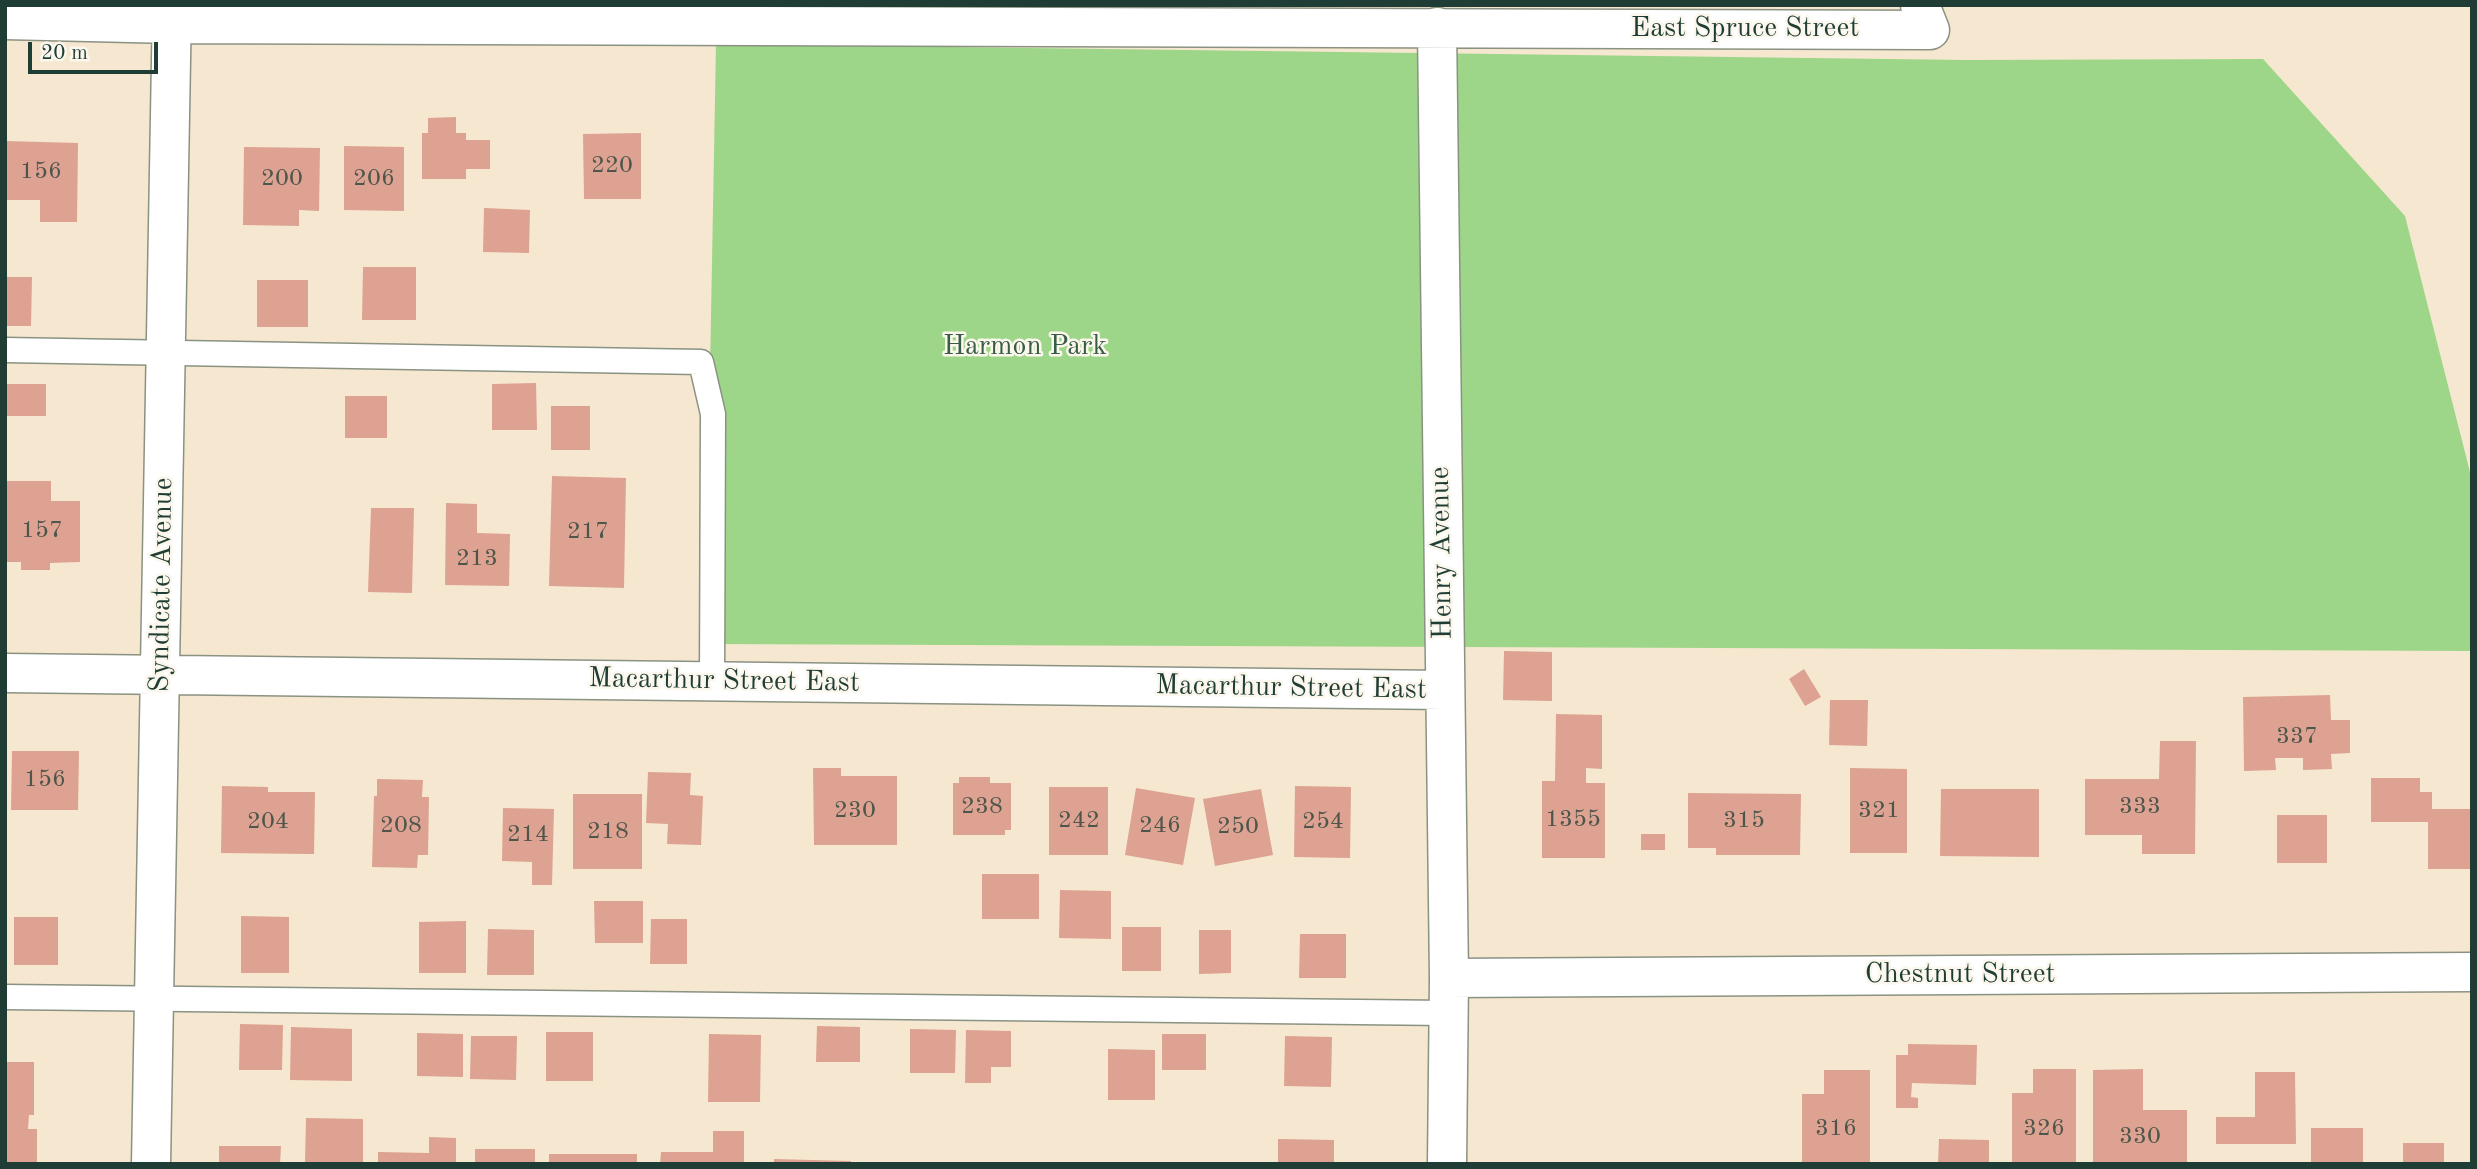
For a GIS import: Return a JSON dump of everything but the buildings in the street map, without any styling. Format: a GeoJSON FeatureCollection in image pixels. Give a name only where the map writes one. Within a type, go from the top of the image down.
{"type":"FeatureCollection","features":[{"type":"Feature","properties":{"kind":"street","name":"East Spruce Street"},"geometry":{"type":"LineString","coordinates":[[5,20],[172,15],[1437,27],[1588,17],[1925,18]]}},
{"type":"Feature","properties":{"kind":"street","name":"Syndicate Avenue"},"geometry":{"type":"LineString","coordinates":[[151,1164],[172,15]]}},
{"type":"Feature","properties":{"kind":"street","name":"Henry Avenue"},"geometry":{"type":"LineString","coordinates":[[1437,27],[1448,996],[1447,1164]]}},
{"type":"Feature","properties":{"kind":"street","name":"Macarthur Street East"},"geometry":{"type":"LineString","coordinates":[[5,673],[1443,690]]}},
{"type":"Feature","properties":{"kind":"street","name":"Chestnut Street"},"geometry":{"type":"LineString","coordinates":[[1448,996],[2472,972]]}},
{"type":"Feature","properties":{"kind":"lane"},"geometry":{"type":"LineString","coordinates":[[5,350],[701,362],[713,414],[712,681]]}},
{"type":"Feature","properties":{"kind":"lane"},"geometry":{"type":"LineString","coordinates":[[5,997],[154,999],[1448,996]]}},
{"type":"Feature","properties":{"kind":"green space","name":"Harmon Park"},"geometry":{"type":"Polygon","coordinates":[[[716,44],[1966,60],[2263,59],[2405,216],[2472,480],[2472,651],[705,644],[716,44]]]}}]}
